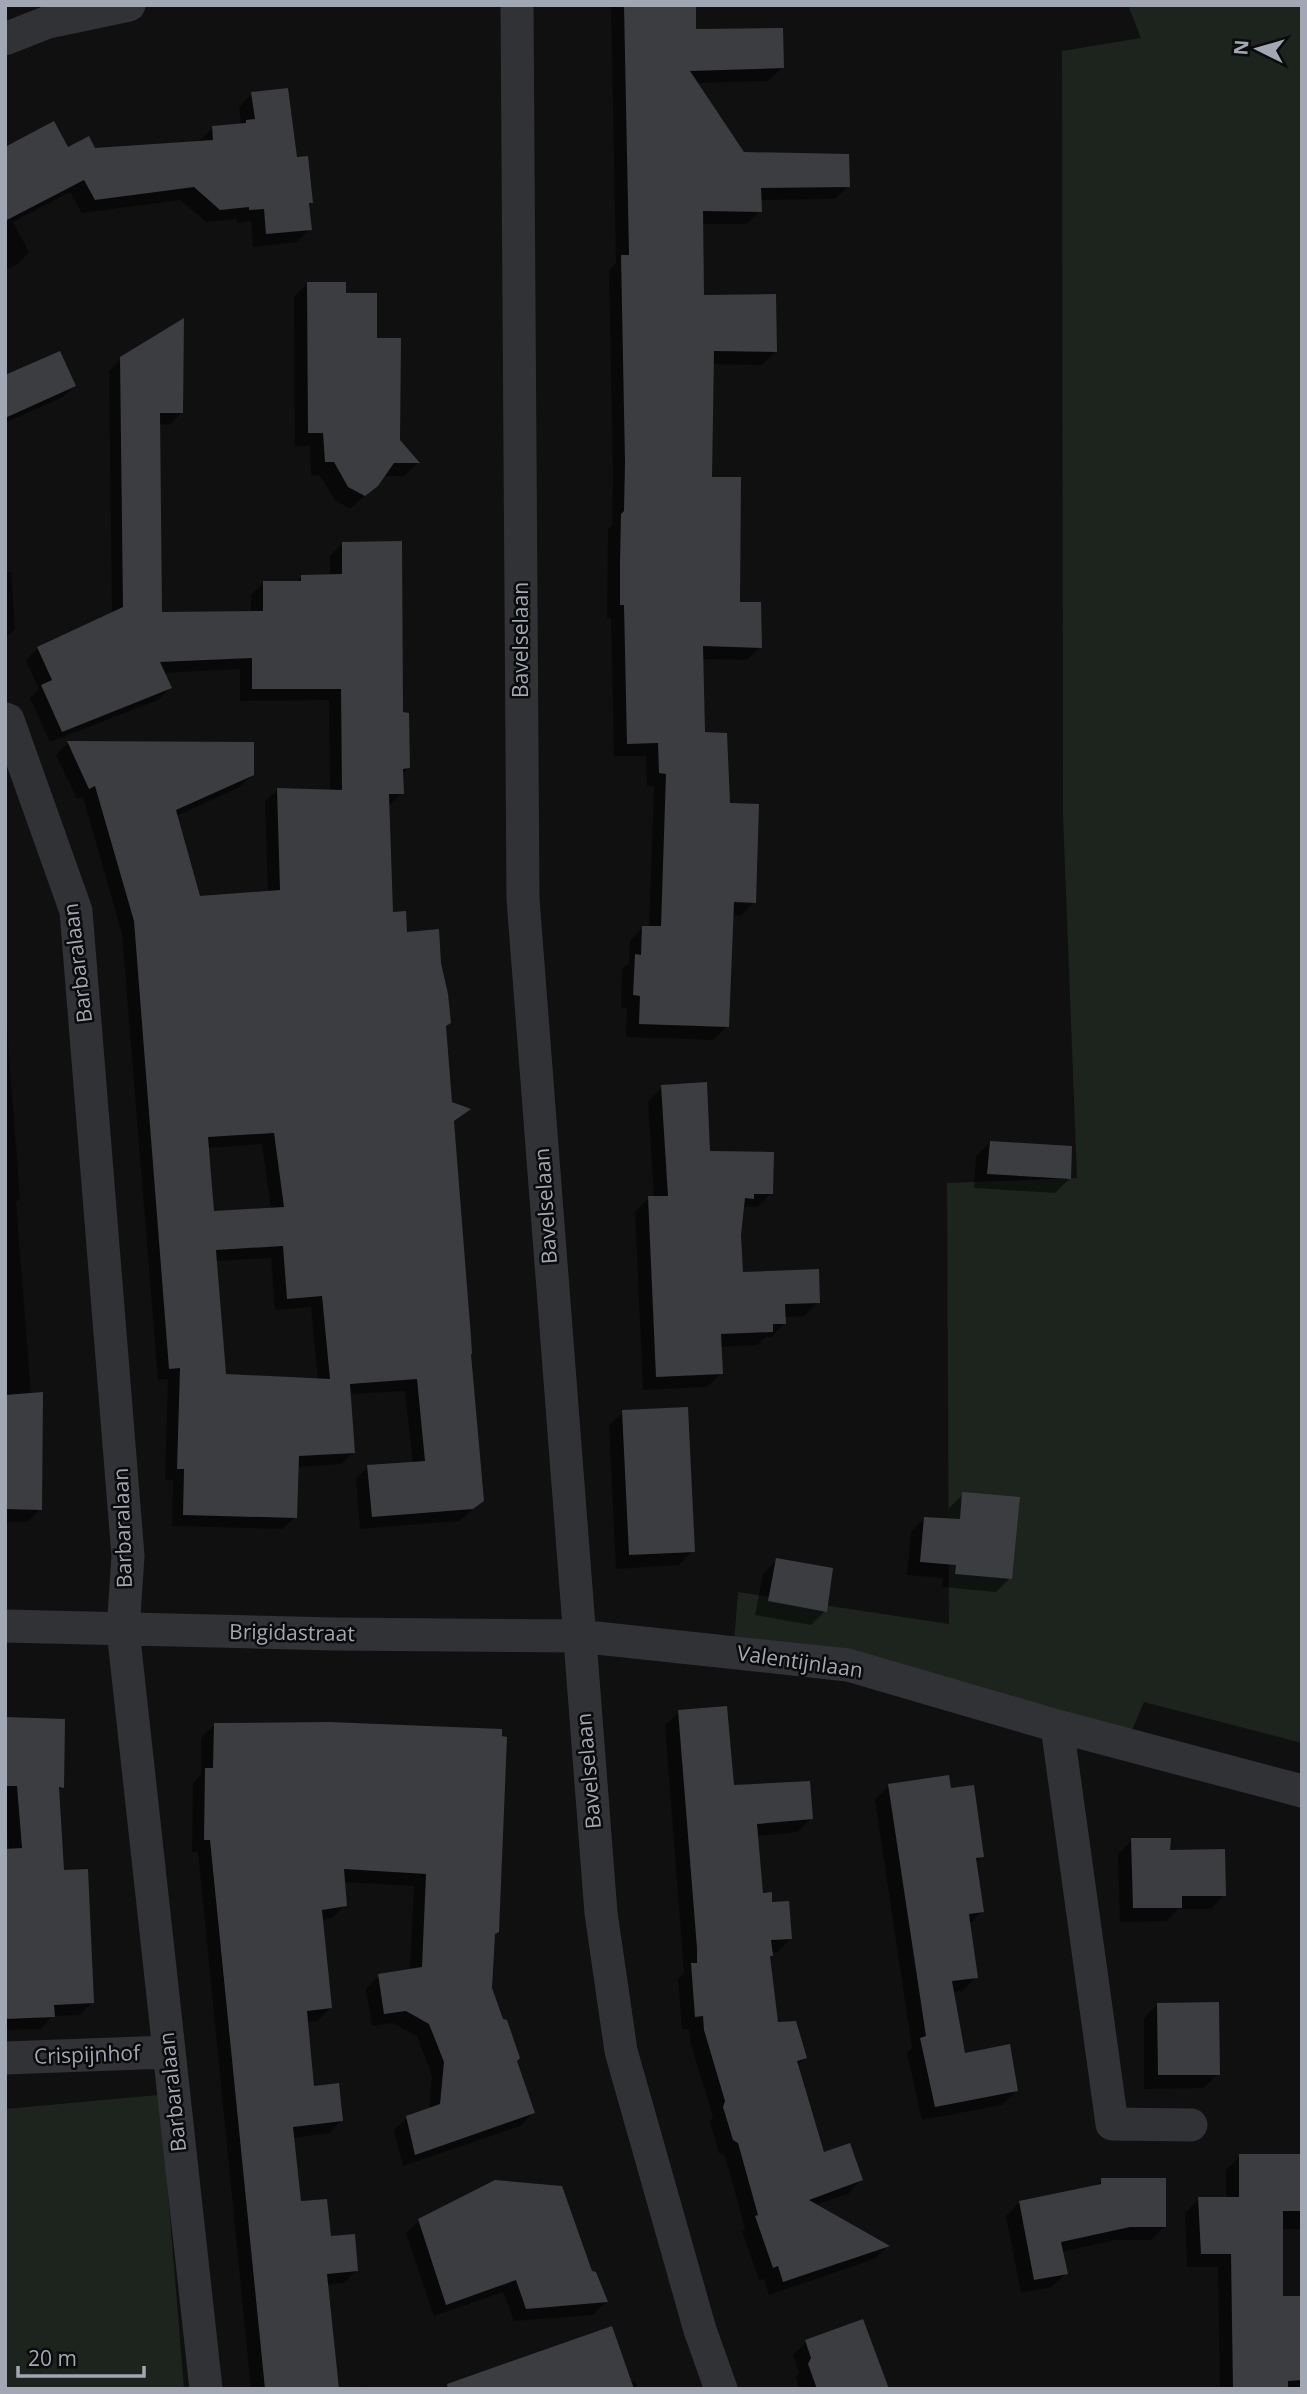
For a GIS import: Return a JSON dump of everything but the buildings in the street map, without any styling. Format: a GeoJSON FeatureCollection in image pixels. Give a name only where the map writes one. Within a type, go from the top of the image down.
{"type":"FeatureCollection","features":[{"type":"Feature","properties":{"kind":"street"},"geometry":{"type":"LineString","coordinates":[[5,39],[48,22],[129,5]]}},
{"type":"Feature","properties":{"kind":"street","name":"Bavelselaan"},"geometry":{"type":"LineString","coordinates":[[517,5],[523,899],[601,1913],[621,2051],[700,2330],[721,2389]]}},
{"type":"Feature","properties":{"kind":"street","name":"Barbaralaan"},"geometry":{"type":"LineString","coordinates":[[5,719],[8,720],[76,911],[128,1556],[123,1629],[206,2389]]}},
{"type":"Feature","properties":{"kind":"street","name":"Brigidastraat"},"geometry":{"type":"LineString","coordinates":[[5,1626],[578,1636]]}},
{"type":"Feature","properties":{"kind":"street","name":"Valentijnlaan"},"geometry":{"type":"LineString","coordinates":[[578,1636],[848,1665],[1057,1726],[1302,1791]]}},
{"type":"Feature","properties":{"kind":"street"},"geometry":{"type":"LineString","coordinates":[[1057,1726],[1112,2124],[1191,2125]]}},
{"type":"Feature","properties":{"kind":"street","name":"Crispijnhof"},"geometry":{"type":"LineString","coordinates":[[5,2058],[168,2052]]}},
{"type":"Feature","properties":{"kind":"shaded area"},"geometry":{"type":"Polygon","coordinates":[[[1128,5],[1302,5],[1302,1743],[1144,1702],[1131,1733],[734,1643],[738,1592],[949,1624],[947,1183],[1077,1178],[1063,815],[1062,51],[1141,38],[1128,5]]]}},
{"type":"Feature","properties":{"kind":"shaded area"},"geometry":{"type":"Polygon","coordinates":[[[158,2095],[184,2389],[5,2389],[5,2109],[158,2095]]]}}]}
